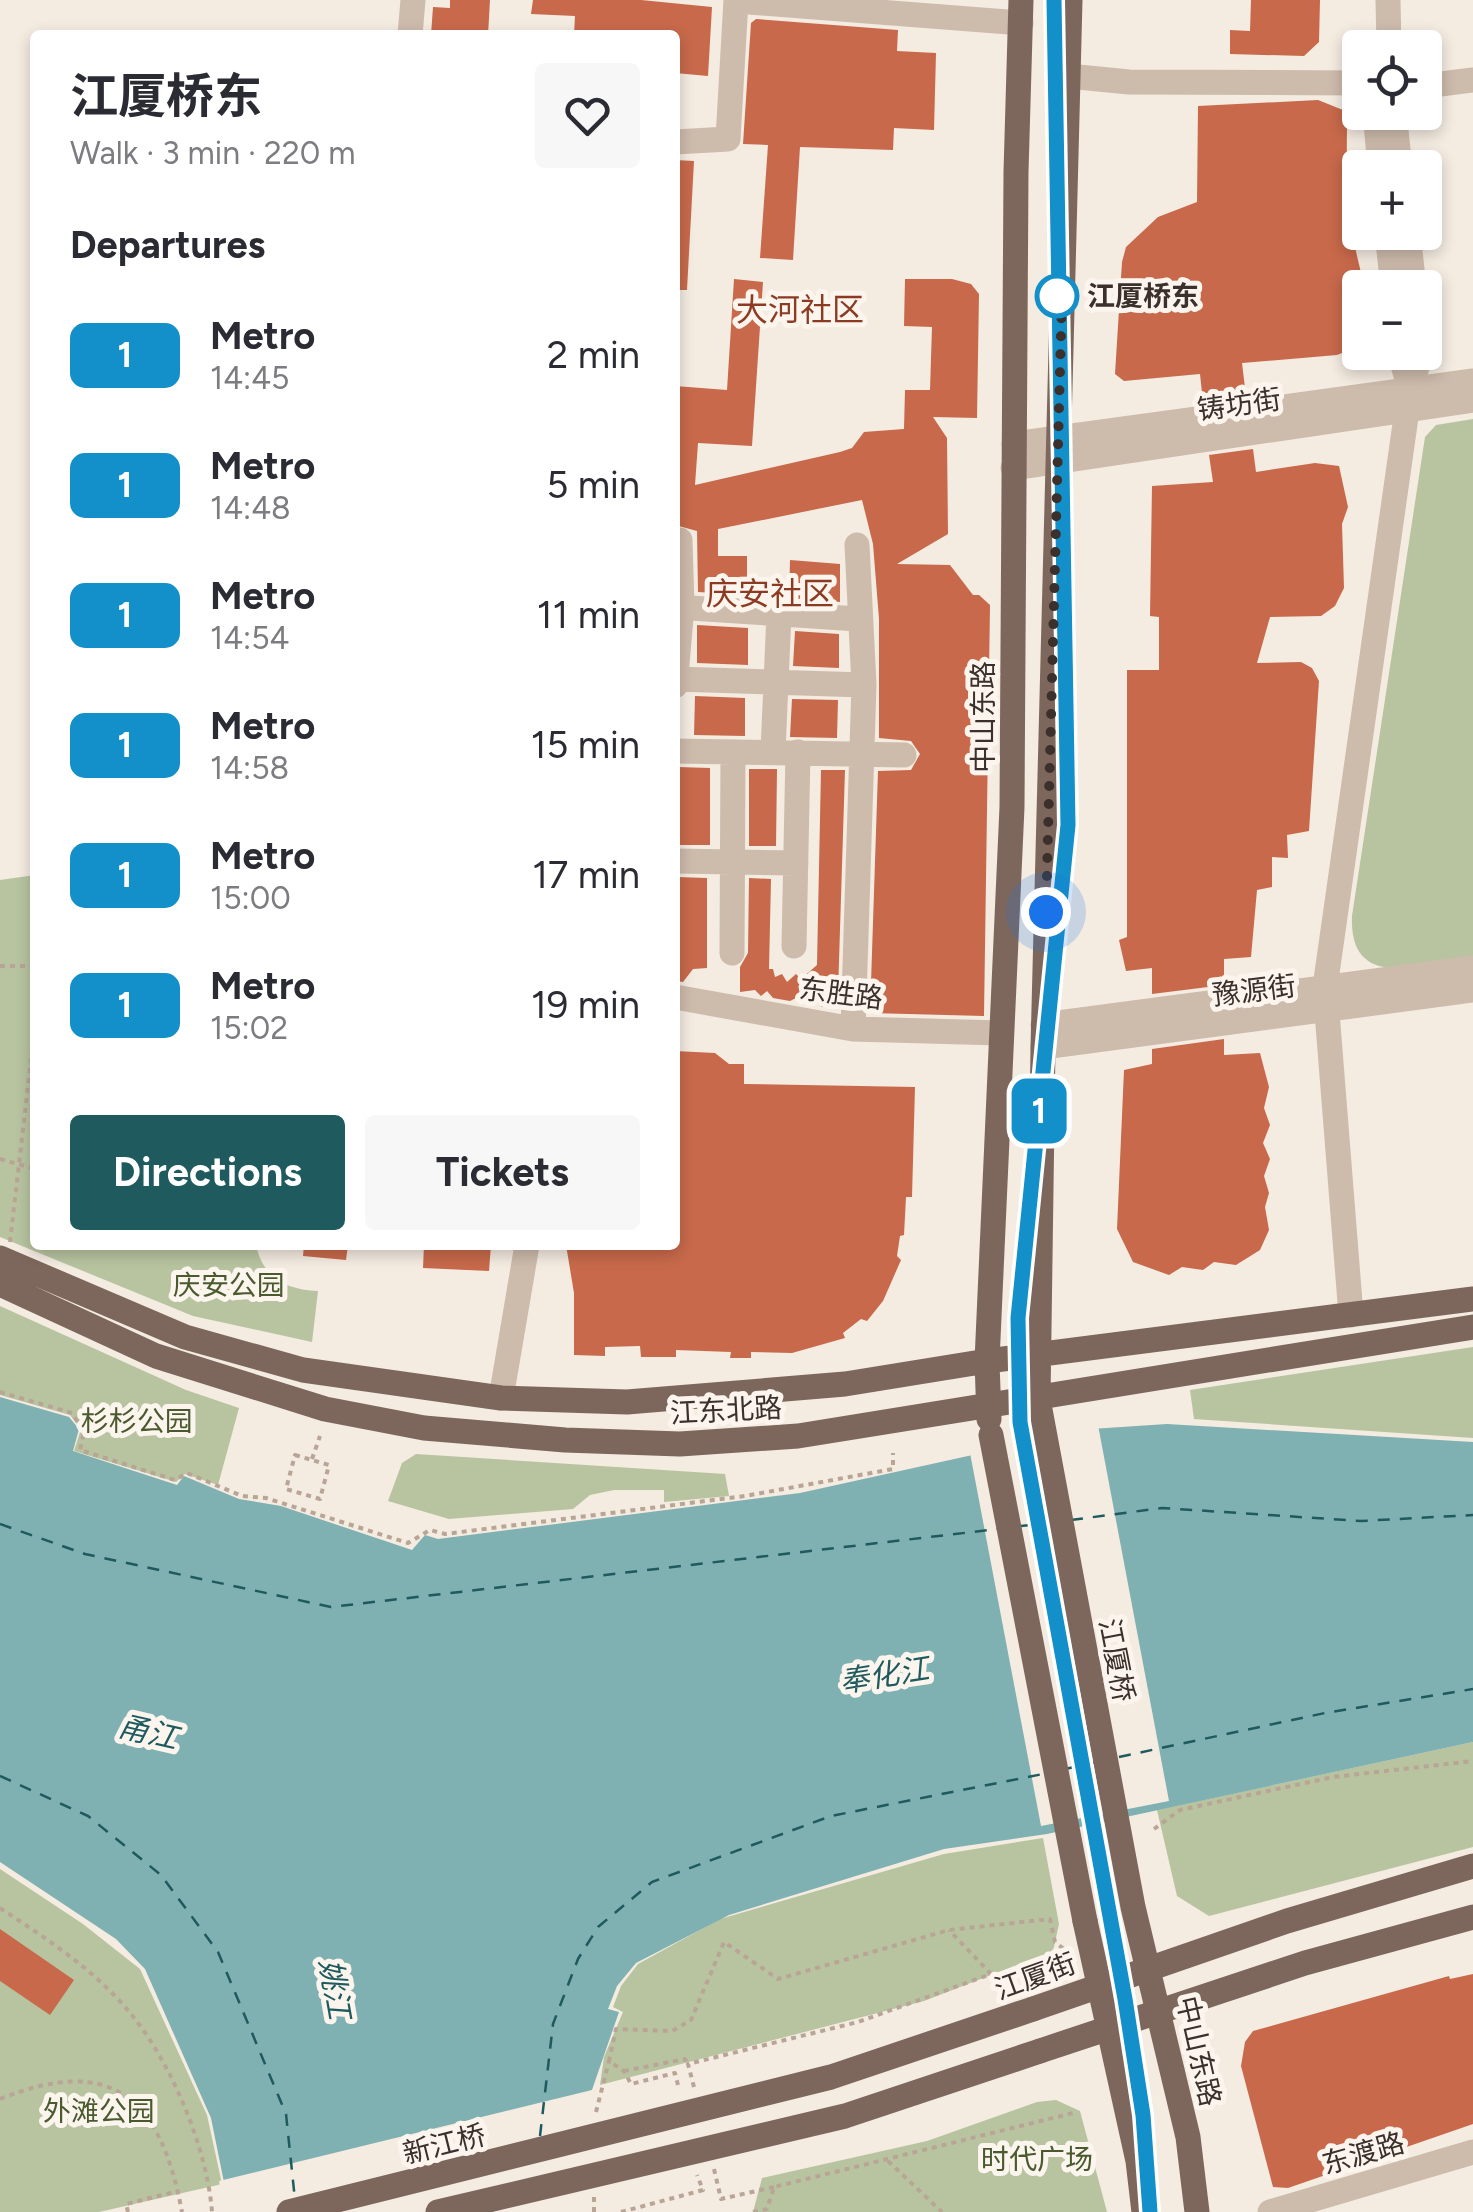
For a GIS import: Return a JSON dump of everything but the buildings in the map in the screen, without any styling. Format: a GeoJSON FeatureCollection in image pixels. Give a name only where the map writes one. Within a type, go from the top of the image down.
{"type":"FeatureCollection","features":[{"type":"Feature","properties":{"kind":"main road"},"geometry":{"type":"LineString","coordinates":[[1040,1412],[1043,1036],[1070,0]]}},
{"type":"Feature","properties":{"kind":"main road","name":"中山东路"},"geometry":{"type":"LineString","coordinates":[[1021,12],[1012,807],[987,1406],[1100,1984]]}},
{"type":"Feature","properties":{"kind":"main road","name":"江东北路"},"geometry":{"type":"LineString","coordinates":[[2,1268],[230,1352],[372,1383],[501,1398],[626,1402],[721,1397],[1473,1299]]}},
{"type":"Feature","properties":{"kind":"main road","name":"江东北路"},"geometry":{"type":"LineString","coordinates":[[2,1268],[156,1356],[216,1379],[325,1409],[424,1428],[565,1440],[680,1444],[798,1436],[987,1406],[1040,1412],[1473,1327]]}},
{"type":"Feature","properties":{"kind":"main road","name":"江厦桥"},"geometry":{"type":"LineString","coordinates":[[1040,1412],[1133,1907]]}},
{"type":"Feature","properties":{"kind":"main road","name":"江厦街"},"geometry":{"type":"LineString","coordinates":[[614,2134],[831,2077],[1287,1921],[1473,1866]]}},
{"type":"Feature","properties":{"kind":"main road","name":"中山东路"},"geometry":{"type":"LineString","coordinates":[[1133,1907],[1188,2137],[1197,2212]]}},
{"type":"Feature","properties":{"kind":"main road"},"geometry":{"type":"LineString","coordinates":[[438,2212],[845,2116],[1306,1964],[1473,1917]]}},
{"type":"Feature","properties":{"kind":"main road"},"geometry":{"type":"LineString","coordinates":[[1100,1984],[1138,2161],[1144,2212]]}},
{"type":"Feature","properties":{"kind":"main road","name":"新江桥"},"geometry":{"type":"LineString","coordinates":[[288,2212],[614,2134]]}},
{"type":"Feature","properties":{"kind":"street"},"geometry":{"type":"LineString","coordinates":[[410,30],[412,0]]}},
{"type":"Feature","properties":{"kind":"street"},"geometry":{"type":"LineString","coordinates":[[680,142],[728,139],[736,0],[1021,12]]}},
{"type":"Feature","properties":{"kind":"street"},"geometry":{"type":"LineString","coordinates":[[1371,0],[1372,30]]}},
{"type":"Feature","properties":{"kind":"street"},"geometry":{"type":"LineString","coordinates":[[1388,0],[1389,30]]}},
{"type":"Feature","properties":{"kind":"street"},"geometry":{"type":"LineString","coordinates":[[1068,76],[1129,82],[1342,84]]}},
{"type":"Feature","properties":{"kind":"street"},"geometry":{"type":"LineString","coordinates":[[1442,84],[1473,80]]}},
{"type":"Feature","properties":{"kind":"street"},"geometry":{"type":"LineString","coordinates":[[1403,370],[1410,399]]}},
{"type":"Feature","properties":{"kind":"street"},"geometry":{"type":"LineString","coordinates":[[1350,1315],[1325,999],[1410,399],[1417,370]]}},
{"type":"Feature","properties":{"kind":"street","name":"铸坊街"},"geometry":{"type":"LineString","coordinates":[[1013,456],[1410,399],[1473,381]]}},
{"type":"Feature","properties":{"kind":"street","name":"铸坊街"},"geometry":{"type":"LineString","coordinates":[[1410,399],[1473,400]]}},
{"type":"Feature","properties":{"kind":"street"},"geometry":{"type":"LineString","coordinates":[[853,1029],[864,685],[856,545]]}},
{"type":"Feature","properties":{"kind":"street"},"geometry":{"type":"LineString","coordinates":[[680,607],[858,619]]}},
{"type":"Feature","properties":{"kind":"street"},"geometry":{"type":"LineString","coordinates":[[779,614],[776,680],[796,863],[794,946]]}},
{"type":"Feature","properties":{"kind":"street"},"geometry":{"type":"LineString","coordinates":[[680,682],[776,680],[864,685]]}},
{"type":"Feature","properties":{"kind":"street"},"geometry":{"type":"LineString","coordinates":[[680,752],[904,755]]}},
{"type":"Feature","properties":{"kind":"street"},"geometry":{"type":"LineString","coordinates":[[732,953],[734,752]]}},
{"type":"Feature","properties":{"kind":"street"},"geometry":{"type":"LineString","coordinates":[[680,860],[796,863]]}},
{"type":"Feature","properties":{"kind":"street","name":"豫源街"},"geometry":{"type":"LineString","coordinates":[[1325,999],[1473,968]]}},
{"type":"Feature","properties":{"kind":"street","name":"豫源街"},"geometry":{"type":"LineString","coordinates":[[1043,1036],[1325,999],[1473,990]]}},
{"type":"Feature","properties":{"kind":"street","name":"东胜路"},"geometry":{"type":"LineString","coordinates":[[680,999],[853,1029],[1001,1033]]}},
{"type":"Feature","properties":{"kind":"street"},"geometry":{"type":"LineString","coordinates":[[501,1398],[527,1250]]}},
{"type":"Feature","properties":{"kind":"street","name":"东渡路"},"geometry":{"type":"LineString","coordinates":[[1270,2212],[1473,2152]]}},
{"type":"Feature","properties":{"kind":"path"},"geometry":{"type":"LineString","coordinates":[[0,966],[30,966]]}},
{"type":"Feature","properties":{"kind":"path"},"geometry":{"type":"LineString","coordinates":[[2,1268],[30,1069]]}},
{"type":"Feature","properties":{"kind":"path"},"geometry":{"type":"LineString","coordinates":[[0,1159],[30,1168]]}},
{"type":"Feature","properties":{"kind":"path"},"geometry":{"type":"LineString","coordinates":[[0,1392],[72,1413],[84,1432],[80,1450],[175,1480],[188,1473],[242,1496],[408,1543],[430,1530],[446,1534],[826,1484],[894,1469],[893,1453]]}},
{"type":"Feature","properties":{"kind":"path"},"geometry":{"type":"LineString","coordinates":[[312,1460],[320,1436]]}},
{"type":"Feature","properties":{"kind":"path"},"geometry":{"type":"LineString","coordinates":[[295,1455],[312,1460],[329,1465],[320,1499],[286,1489],[295,1455]]}},
{"type":"Feature","properties":{"kind":"path"},"geometry":{"type":"LineString","coordinates":[[302,1510],[304,1494]]}},
{"type":"Feature","properties":{"kind":"path"},"geometry":{"type":"LineString","coordinates":[[1154,1829],[1180,1810],[1334,1777],[1473,1762]]}},
{"type":"Feature","properties":{"kind":"path"},"geometry":{"type":"LineString","coordinates":[[0,1908],[64,1951],[134,2016],[177,2093],[198,2142],[212,2212]]}},
{"type":"Feature","properties":{"kind":"path"},"geometry":{"type":"LineString","coordinates":[[678,2085],[676,2072],[630,2084],[624,2071],[609,2060],[616,2029],[672,2031],[691,2020],[724,1942],[778,1979],[949,1930],[1050,1919],[1055,1942],[1066,1950]]}},
{"type":"Feature","properties":{"kind":"path"},"geometry":{"type":"LineString","coordinates":[[624,2071],[685,2059],[688,2064]]}},
{"type":"Feature","properties":{"kind":"path"},"geometry":{"type":"LineString","coordinates":[[0,2100],[54,2081],[116,2088],[141,2108],[166,2144],[182,2212]]}},
{"type":"Feature","properties":{"kind":"path"},"geometry":{"type":"LineString","coordinates":[[754,2212],[766,2208],[774,2186],[1073,2114]]}},
{"type":"Feature","properties":{"kind":"path"},"geometry":{"type":"LineString","coordinates":[[888,2161],[942,2212]]}},
{"type":"Feature","properties":{"kind":"path"},"geometry":{"type":"LineString","coordinates":[[621,2212],[703,2190],[697,2175]]}},
{"type":"Feature","properties":{"kind":"path"},"geometry":{"type":"LineString","coordinates":[[128,2212],[126,2204],[178,2191]]}},
{"type":"Feature","properties":{"kind":"green space"},"geometry":{"type":"Polygon","coordinates":[[[1473,419],[1473,958],[1392,968],[1375,965],[1362,956],[1354,940],[1352,916],[1425,437],[1436,425],[1473,419]]]}},
{"type":"Feature","properties":{"kind":"green space","name":"庆安公园"},"geometry":{"type":"Polygon","coordinates":[[[30,876],[30,1249],[0,1237],[0,880],[30,876]]]}},
{"type":"Feature","properties":{"kind":"green space","name":"庆安公园"},"geometry":{"type":"Polygon","coordinates":[[[32,1250],[257,1250],[264,1266],[278,1280],[318,1291],[312,1342],[193,1316],[32,1250]]]}},
{"type":"Feature","properties":{"kind":"green space","name":"杉杉公园"},"geometry":{"type":"Polygon","coordinates":[[[0,1306],[186,1390],[239,1408],[218,1485],[185,1474],[176,1482],[74,1451],[81,1429],[70,1415],[0,1395],[0,1306]]]}},
{"type":"Feature","properties":{"kind":"green space"},"geometry":{"type":"Polygon","coordinates":[[[1473,1347],[1473,1438],[1194,1419],[1190,1390],[1473,1347]]]}},
{"type":"Feature","properties":{"kind":"green space"},"geometry":{"type":"Polygon","coordinates":[[[416,1454],[725,1474],[729,1496],[664,1502],[664,1490],[614,1490],[590,1495],[573,1509],[449,1519],[388,1501],[402,1463],[416,1454]]]}},
{"type":"Feature","properties":{"kind":"green space"},"geometry":{"type":"Polygon","coordinates":[[[1473,1742],[1473,1847],[1209,1916],[1177,1896],[1157,1810],[1473,1742]]]}},
{"type":"Feature","properties":{"kind":"green space"},"geometry":{"type":"Polygon","coordinates":[[[1043,1838],[1059,1924],[1053,1951],[924,2001],[600,2085],[604,2057],[623,2012],[613,2007],[621,1986],[638,1964],[720,1919],[944,1854],[1043,1838]]]}},
{"type":"Feature","properties":{"kind":"green space","name":"外滩公园"},"geometry":{"type":"Polygon","coordinates":[[[0,1869],[83,1924],[140,1969],[207,2115],[222,2184],[99,2212],[0,2212],[0,1869]]]}},
{"type":"Feature","properties":{"kind":"green space","name":"时代广场"},"geometry":{"type":"Polygon","coordinates":[[[1056,2100],[1080,2111],[1107,2212],[753,2212],[762,2178],[927,2141],[1037,2102],[1056,2100]]]}},
{"type":"Feature","properties":{"kind":"water"},"geometry":{"type":"Polygon","coordinates":[[[0,1397],[69,1417],[79,1429],[73,1451],[177,1485],[184,1476],[239,1499],[281,1506],[412,1550],[425,1535],[438,1539],[800,1493],[1091,1429],[1167,1424],[1473,1442],[1473,1742],[1047,1834],[944,1849],[729,1915],[636,1963],[617,1986],[608,2009],[619,2012],[584,2113],[230,2212],[211,2118],[145,1969],[116,1939],[0,1862],[0,1397]]]}},
{"type":"Feature","properties":{"kind":"pier"},"geometry":{"type":"Polygon","coordinates":[[[1098,1425],[1169,1801],[1041,1826],[970,1453],[1098,1425]]]}},
{"type":"Feature","properties":{"kind":"pier"},"geometry":{"type":"Polygon","coordinates":[[[596,2089],[589,2114],[586,2212],[225,2212],[219,2181],[596,2089]]]}},
{"type":"Feature","properties":{"kind":"ferry route"},"geometry":{"type":"LineString","coordinates":[[1071,1520],[1162,1508],[1361,1521],[1473,1515]]}},
{"type":"Feature","properties":{"kind":"ferry route"},"geometry":{"type":"LineString","coordinates":[[1021,1526],[1048,1523]]}},
{"type":"Feature","properties":{"kind":"ferry route"},"geometry":{"type":"LineString","coordinates":[[0,1524],[85,1554],[331,1607],[998,1529]]}},
{"type":"Feature","properties":{"kind":"ferry route"},"geometry":{"type":"LineString","coordinates":[[1119,1757],[1325,1713],[1473,1689]]}},
{"type":"Feature","properties":{"kind":"ferry route"},"geometry":{"type":"LineString","coordinates":[[1065,1769],[1097,1762]]}},
{"type":"Feature","properties":{"kind":"ferry route"},"geometry":{"type":"LineString","coordinates":[[540,2136],[553,2024],[578,1959],[598,1927],[652,1882],[831,1816],[1043,1774]]}},
{"type":"Feature","properties":{"kind":"ferry route"},"geometry":{"type":"LineString","coordinates":[[0,1776],[88,1816],[161,1875],[218,1952],[286,2114],[295,2200]]}},
{"type":"Feature","properties":{"kind":"metro line","name":"1"},"geometry":{"type":"LineString","coordinates":[[1054,0],[1068,825],[1018,1318],[1020,1422],[1125,1999],[1143,2115],[1150,2212]]}},
{"type":"Feature","properties":{"kind":"place","name":"江厦桥东"},"geometry":{"type":"Point","coordinates":[1057,296]}},
{"type":"Feature","properties":{"kind":"district","name":"大河社区"},"geometry":{"type":"Point","coordinates":[800,310]}},
{"type":"Feature","properties":{"kind":"district","name":"庆安社区"},"geometry":{"type":"Point","coordinates":[770,594]}},
{"type":"Feature","properties":{"kind":"route"},"geometry":{"type":"LineString","coordinates":[[1046,912],[1062,293],[1057,296]]}},
{"type":"Feature","properties":{"kind":"water label","name":"奉化江"},"geometry":{"type":"Point","coordinates":[884,1675]}},
{"type":"Feature","properties":{"kind":"water label","name":"甬江"},"geometry":{"type":"Point","coordinates":[148,1732]}},
{"type":"Feature","properties":{"kind":"water label","name":"姚江"},"geometry":{"type":"Point","coordinates":[335,1989]}}]}
